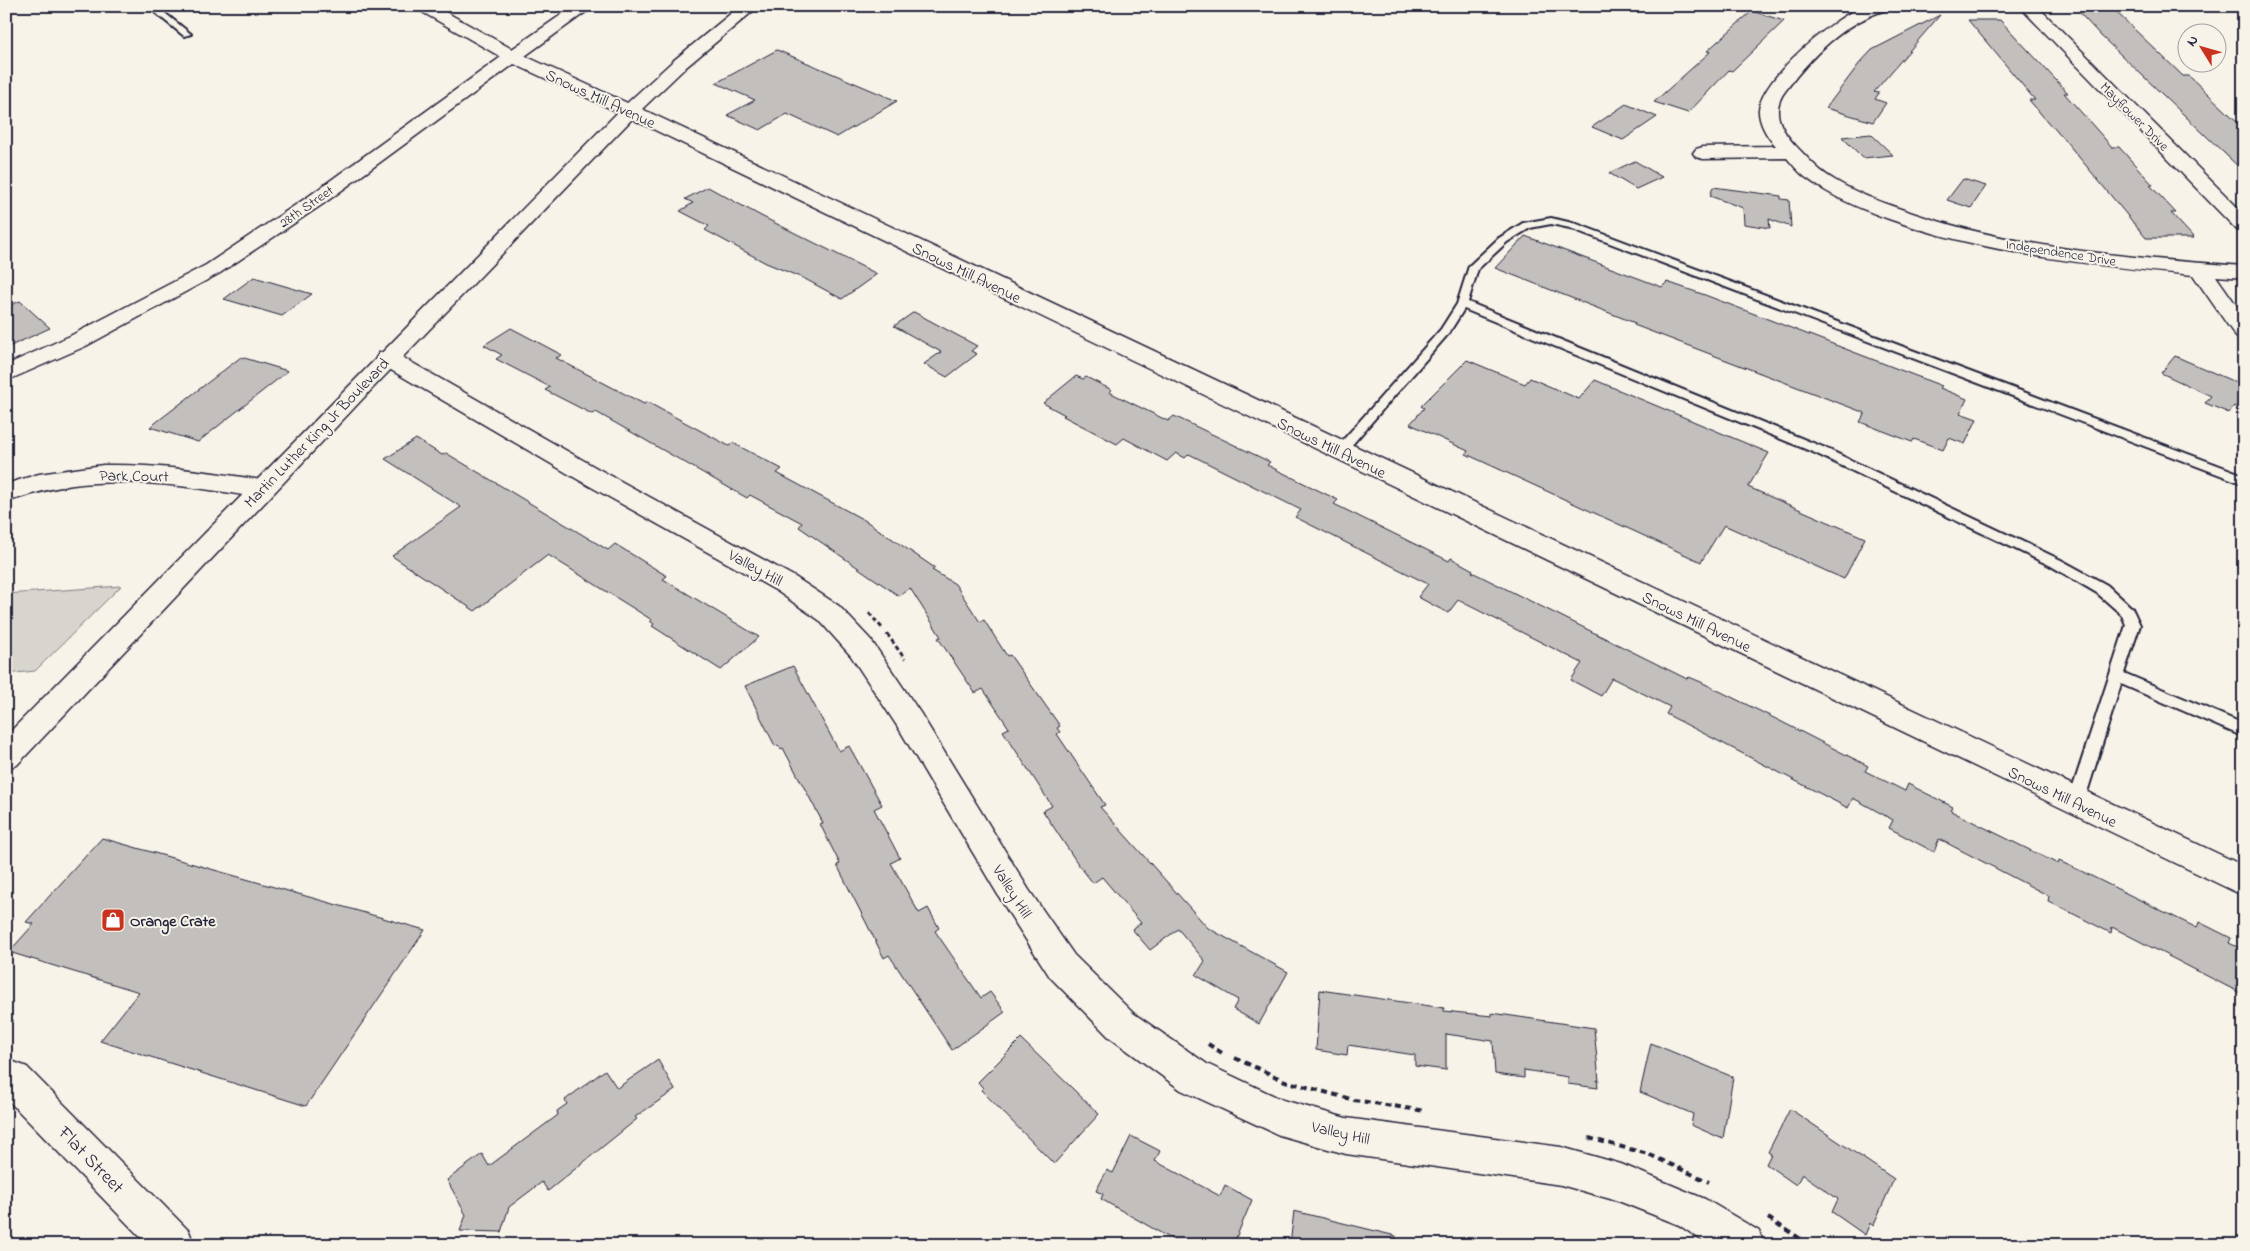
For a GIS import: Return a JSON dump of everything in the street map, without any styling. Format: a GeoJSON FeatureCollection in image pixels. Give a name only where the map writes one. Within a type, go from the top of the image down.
{"type":"FeatureCollection","features":[{"type":"Feature","properties":{"kind":"street","name":"Snows Mill Avenue"},"geometry":{"type":"LineString","coordinates":[[423,6],[514,58],[628,110],[2244,882]]}},
{"type":"Feature","properties":{"kind":"street","name":"28th Street"},"geometry":{"type":"LineString","coordinates":[[6,374],[78,341],[213,269],[316,200],[514,58],[566,18],[586,6]]}},
{"type":"Feature","properties":{"kind":"street","name":"Martin Luther King Jr Boulevard"},"geometry":{"type":"LineString","coordinates":[[6,756],[387,358],[628,110],[694,52],[751,6]]}},
{"type":"Feature","properties":{"kind":"street","name":"Independence Drive"},"geometry":{"type":"LineString","coordinates":[[1882,6],[1856,16],[1838,26],[1796,66],[1770,98],[1767,112],[1771,126],[1787,152],[1807,170],[1836,189],[1882,210],[1940,228],[2035,250],[2088,258],[2244,272]]}},
{"type":"Feature","properties":{"kind":"street","name":"Mayflower Drive"},"geometry":{"type":"LineString","coordinates":[[2027,6],[2244,226]]}},
{"type":"Feature","properties":{"kind":"street"},"geometry":{"type":"LineString","coordinates":[[1703,153],[1787,152]]}},
{"type":"Feature","properties":{"kind":"street"},"geometry":{"type":"LineString","coordinates":[[2200,269],[2244,332]]}},
{"type":"Feature","properties":{"kind":"street","name":"Valley Hill"},"geometry":{"type":"LineString","coordinates":[[387,358],[586,473],[786,584],[829,613],[861,648],[912,723],[1018,900],[1062,966],[1121,1025],[1194,1077],[1279,1116],[1346,1136],[1561,1166],[1620,1183],[1692,1212],[1745,1245]]}},
{"type":"Feature","properties":{"kind":"street","name":"Park Court"},"geometry":{"type":"LineString","coordinates":[[6,492],[36,482],[106,472],[169,474],[262,489]]}},
{"type":"Feature","properties":{"kind":"street","name":"Flat Street"},"geometry":{"type":"LineString","coordinates":[[6,1077],[14,1080],[175,1245]]}},
{"type":"Feature","properties":{"kind":"lane"},"geometry":{"type":"LineString","coordinates":[[151,6],[187,34]]}},
{"type":"Feature","properties":{"kind":"lane"},"geometry":{"type":"LineString","coordinates":[[1340,451],[1445,331],[1462,304],[1473,268],[1503,240],[1528,225],[1551,221],[1573,226],[2244,480]]}},
{"type":"Feature","properties":{"kind":"lane"},"geometry":{"type":"LineString","coordinates":[[1462,304],[1819,450],[2056,563],[2102,589],[2128,612],[2134,625],[2076,802]]}},
{"type":"Feature","properties":{"kind":"lane"},"geometry":{"type":"LineString","coordinates":[[2116,676],[2244,731]]}},
{"type":"Feature","properties":{"kind":"path"},"geometry":{"type":"LineString","coordinates":[[863,609],[876,619],[906,661]]}},
{"type":"Feature","properties":{"kind":"path"},"geometry":{"type":"LineString","coordinates":[[1206,1043],[1285,1080],[1354,1100],[1432,1112]]}},
{"type":"Feature","properties":{"kind":"path"},"geometry":{"type":"LineString","coordinates":[[1587,1137],[1648,1154],[1715,1186]]}},
{"type":"Feature","properties":{"kind":"path"},"geometry":{"type":"LineString","coordinates":[[1766,1216],[1810,1245]]}},
{"type":"Feature","properties":{"kind":"shaded area"},"geometry":{"type":"Polygon","coordinates":[[[121,586],[35,671],[6,674],[6,594],[121,586]]]}},
{"type":"Feature","properties":{"kind":"building"},"geometry":{"type":"Polygon","coordinates":[[[2110,6],[2178,72],[2183,76],[2189,76],[2244,128],[2244,172],[2101,36],[2074,7],[2110,6]]]}},
{"type":"Feature","properties":{"kind":"building"},"geometry":{"type":"Polygon","coordinates":[[[1752,11],[1784,21],[1732,71],[1729,70],[1688,113],[1654,102],[1710,52],[1707,51],[1752,11]]]}},
{"type":"Feature","properties":{"kind":"building"},"geometry":{"type":"Polygon","coordinates":[[[1940,15],[1874,92],[1879,93],[1875,99],[1886,103],[1873,122],[1826,108],[1872,50],[1940,15]]]}},
{"type":"Feature","properties":{"kind":"building"},"geometry":{"type":"Polygon","coordinates":[[[1968,20],[2000,20],[2068,93],[2064,93],[2112,147],[2119,147],[2153,185],[2150,185],[2176,213],[2171,213],[2194,238],[2146,238],[2054,127],[2029,100],[2035,100],[1968,20]]]}},
{"type":"Feature","properties":{"kind":"building"},"geometry":{"type":"Polygon","coordinates":[[[777,50],[897,101],[837,137],[787,114],[760,130],[727,115],[755,100],[716,83],[777,50]]]}},
{"type":"Feature","properties":{"kind":"building"},"geometry":{"type":"Polygon","coordinates":[[[1626,104],[1657,117],[1623,140],[1592,127],[1626,104]]]}},
{"type":"Feature","properties":{"kind":"building"},"geometry":{"type":"Polygon","coordinates":[[[1871,134],[1893,155],[1863,158],[1842,137],[1871,134]]]}},
{"type":"Feature","properties":{"kind":"building"},"geometry":{"type":"Polygon","coordinates":[[[1635,161],[1662,177],[1636,189],[1609,173],[1635,161]]]}},
{"type":"Feature","properties":{"kind":"building"},"geometry":{"type":"Polygon","coordinates":[[[1963,179],[1986,186],[1971,208],[1947,200],[1963,179]]]}},
{"type":"Feature","properties":{"kind":"building"},"geometry":{"type":"Polygon","coordinates":[[[708,187],[761,216],[877,274],[842,299],[805,279],[766,263],[705,230],[709,226],[680,211],[693,203],[685,199],[708,187]]]}},
{"type":"Feature","properties":{"kind":"building"},"geometry":{"type":"Polygon","coordinates":[[[1713,187],[1781,196],[1781,199],[1789,200],[1791,227],[1769,219],[1770,228],[1744,224],[1743,208],[1710,196],[1713,187]]]}},
{"type":"Feature","properties":{"kind":"building"},"geometry":{"type":"Polygon","coordinates":[[[1525,236],[1662,287],[1667,282],[1705,295],[1942,386],[1940,388],[1967,399],[1960,413],[1977,419],[1965,444],[1949,438],[1943,450],[1914,439],[1912,442],[1860,422],[1865,413],[1634,325],[1635,323],[1495,268],[1525,236]]]}},
{"type":"Feature","properties":{"kind":"building"},"geometry":{"type":"Polygon","coordinates":[[[254,277],[312,294],[282,316],[224,299],[254,277]]]}},
{"type":"Feature","properties":{"kind":"building"},"geometry":{"type":"Polygon","coordinates":[[[20,301],[50,328],[6,348],[6,307],[20,301]]]}},
{"type":"Feature","properties":{"kind":"building"},"geometry":{"type":"Polygon","coordinates":[[[914,312],[977,346],[971,351],[977,354],[947,377],[924,364],[941,352],[894,326],[914,312]]]}},
{"type":"Feature","properties":{"kind":"building"},"geometry":{"type":"Polygon","coordinates":[[[511,328],[562,355],[556,358],[644,404],[647,402],[729,446],[733,443],[782,469],[777,473],[866,521],[935,568],[932,570],[955,584],[980,622],[984,620],[1007,656],[1010,655],[1060,726],[1057,728],[1060,732],[1057,734],[1105,805],[1100,807],[1208,928],[1288,972],[1259,1024],[1233,1009],[1238,1000],[1196,975],[1205,961],[1178,929],[1150,950],[1132,929],[1141,923],[1102,877],[1093,883],[1043,811],[1052,806],[1003,731],[1009,728],[983,689],[975,693],[938,638],[941,637],[910,588],[899,596],[799,527],[802,523],[750,495],[747,498],[596,412],[592,414],[545,390],[550,387],[496,359],[502,355],[484,345],[511,328]]]}},
{"type":"Feature","properties":{"kind":"building"},"geometry":{"type":"Polygon","coordinates":[[[2175,356],[2244,386],[2244,411],[2234,406],[2229,413],[2205,403],[2211,396],[2161,373],[2175,356]]]}},
{"type":"Feature","properties":{"kind":"building"},"geometry":{"type":"Polygon","coordinates":[[[241,357],[288,371],[198,442],[150,427],[241,357]]]}},
{"type":"Feature","properties":{"kind":"building"},"geometry":{"type":"Polygon","coordinates":[[[1467,360],[1525,384],[1530,378],[1579,399],[1595,380],[1769,453],[1748,487],[1865,538],[1844,579],[1724,525],[1701,562],[1466,454],[1468,451],[1410,424],[1424,408],[1421,406],[1467,360]]]}},
{"type":"Feature","properties":{"kind":"building"},"geometry":{"type":"Polygon","coordinates":[[[1076,376],[1083,379],[1086,377],[1112,390],[1109,392],[1168,421],[1174,416],[1270,462],[1267,465],[1338,500],[1334,504],[1449,561],[1451,558],[1473,570],[1472,572],[1687,679],[1689,677],[1701,682],[1780,721],[1868,766],[1865,771],[1905,791],[1908,784],[1953,807],[1951,811],[2058,864],[2059,861],[2079,870],[2197,928],[2199,922],[2231,938],[2229,943],[2244,950],[2244,995],[2112,927],[2111,933],[2048,901],[2049,896],[1939,839],[1934,852],[1889,828],[1893,820],[1853,798],[1848,808],[1666,714],[1670,707],[1612,678],[1601,696],[1571,680],[1582,663],[1458,600],[1448,613],[1418,597],[1428,584],[1295,517],[1301,510],[1189,454],[1185,458],[1176,453],[1167,461],[1124,438],[1117,444],[1063,416],[1065,415],[1043,403],[1076,376]]]}},
{"type":"Feature","properties":{"kind":"building"},"geometry":{"type":"Polygon","coordinates":[[[416,439],[442,455],[446,453],[608,550],[615,544],[667,576],[663,579],[759,637],[721,670],[652,626],[654,624],[650,621],[652,620],[548,555],[475,611],[392,556],[461,507],[385,459],[416,439]]]}},
{"type":"Feature","properties":{"kind":"building"},"geometry":{"type":"Polygon","coordinates":[[[793,666],[839,751],[849,746],[882,805],[874,809],[900,858],[891,863],[919,913],[928,908],[939,928],[935,931],[981,998],[990,992],[1005,1012],[952,1050],[889,955],[884,958],[837,865],[840,864],[820,824],[823,823],[783,748],[781,749],[778,745],[775,746],[745,686],[793,666]]]}},
{"type":"Feature","properties":{"kind":"building"},"geometry":{"type":"Polygon","coordinates":[[[102,838],[425,930],[306,1106],[100,1041],[139,992],[9,952],[34,924],[26,922],[102,838]]]}},
{"type":"Feature","properties":{"kind":"building"},"geometry":{"type":"Polygon","coordinates":[[[1320,990],[1444,1008],[1444,1011],[1492,1016],[1492,1013],[1594,1028],[1598,1088],[1568,1084],[1568,1077],[1524,1070],[1524,1078],[1495,1074],[1493,1041],[1446,1034],[1446,1070],[1415,1066],[1415,1055],[1348,1045],[1347,1055],[1316,1050],[1320,990]]]}},
{"type":"Feature","properties":{"kind":"building"},"geometry":{"type":"Polygon","coordinates":[[[1021,1039],[1099,1114],[1054,1164],[981,1090],[983,1088],[978,1082],[1021,1039]]]}},
{"type":"Feature","properties":{"kind":"building"},"geometry":{"type":"Polygon","coordinates":[[[1651,1043],[1733,1077],[1723,1139],[1691,1125],[1693,1114],[1640,1092],[1651,1043]]]}},
{"type":"Feature","properties":{"kind":"building"},"geometry":{"type":"Polygon","coordinates":[[[658,1060],[675,1090],[635,1117],[637,1119],[548,1191],[542,1182],[509,1207],[501,1232],[460,1231],[466,1215],[447,1180],[482,1154],[489,1166],[558,1115],[557,1111],[567,1104],[565,1100],[605,1070],[617,1088],[658,1060]]]}},
{"type":"Feature","properties":{"kind":"building"},"geometry":{"type":"Polygon","coordinates":[[[1790,1109],[1894,1179],[1873,1226],[1870,1223],[1865,1235],[1832,1212],[1838,1199],[1802,1174],[1796,1185],[1766,1164],[1771,1154],[1768,1152],[1790,1109]]]}},
{"type":"Feature","properties":{"kind":"building"},"geometry":{"type":"Polygon","coordinates":[[[1131,1136],[1160,1151],[1155,1161],[1220,1196],[1225,1185],[1252,1200],[1233,1245],[1182,1245],[1101,1199],[1103,1194],[1096,1191],[1107,1170],[1113,1173],[1131,1136]]]}},
{"type":"Feature","properties":{"kind":"building"},"geometry":{"type":"Polygon","coordinates":[[[1294,1211],[1396,1236],[1395,1245],[1290,1245],[1294,1211]]]}},
{"type":"Feature","properties":{"kind":"place","name":"Orange Crate"},"geometry":{"type":"Point","coordinates":[113,920]}}]}
